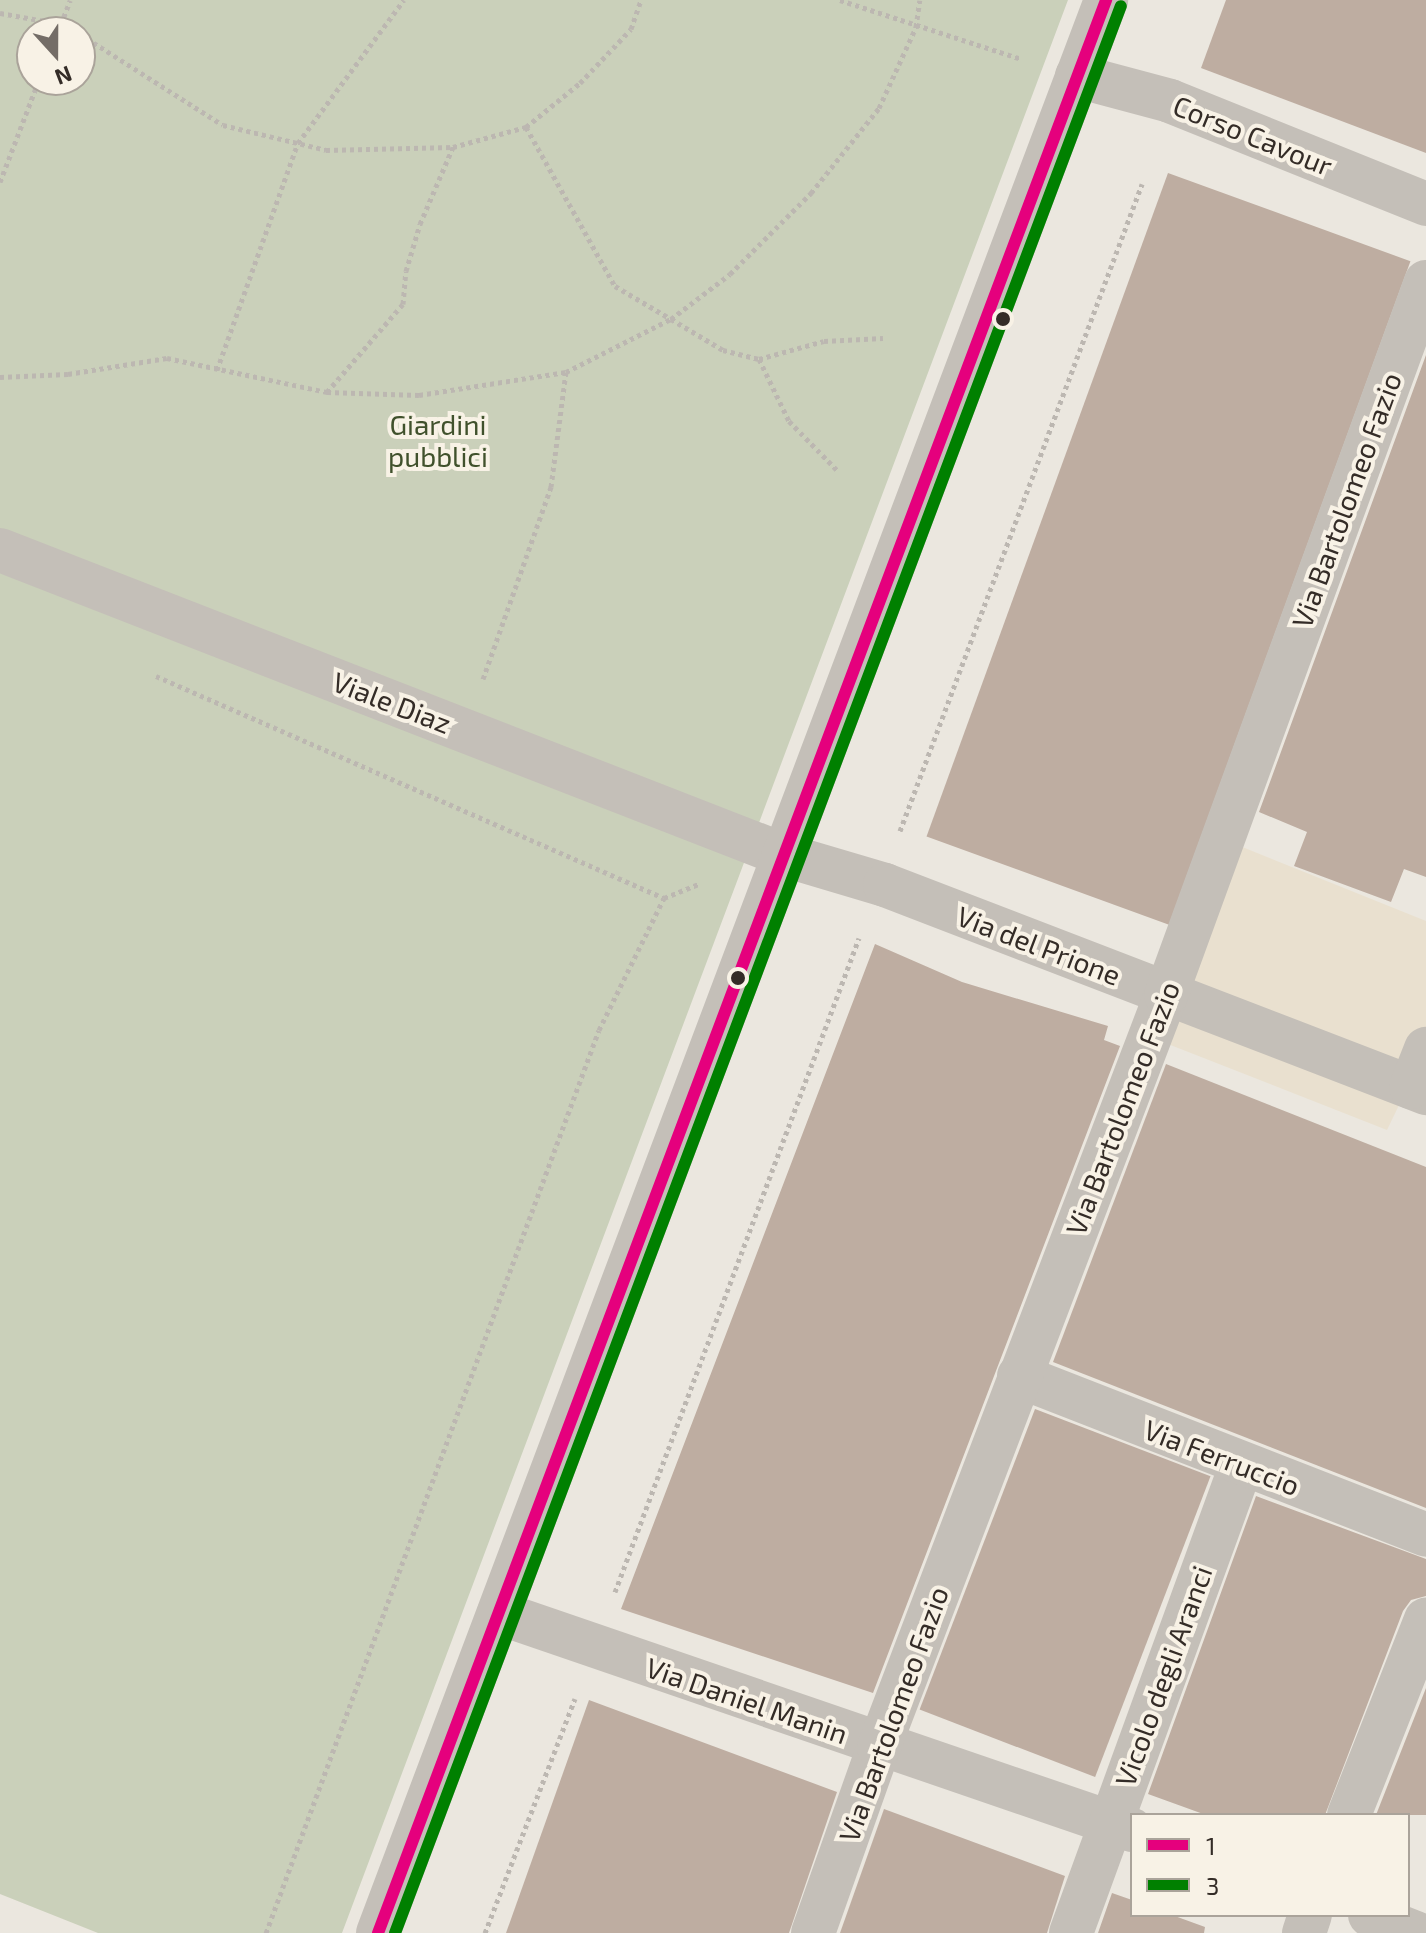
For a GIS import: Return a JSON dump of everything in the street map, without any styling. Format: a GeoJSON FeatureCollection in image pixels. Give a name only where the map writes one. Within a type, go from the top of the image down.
{"type":"FeatureCollection","features":[{"type":"Feature","properties":{"kind":"street"},"geometry":{"type":"LineString","coordinates":[[378,1933],[1106,0]]}},
{"type":"Feature","properties":{"kind":"street","name":"Corso Cavour"},"geometry":{"type":"LineString","coordinates":[[1077,76],[1170,101],[1426,204]]}},
{"type":"Feature","properties":{"kind":"street","name":"Via Bartolomeo Fazio"},"geometry":{"type":"LineString","coordinates":[[813,1933],[879,1747],[1166,995],[1426,282]]}},
{"type":"Feature","properties":{"kind":"street","name":"Viale Diaz"},"geometry":{"type":"LineString","coordinates":[[0,550],[784,855]]}},
{"type":"Feature","properties":{"kind":"street","name":"Via del Prione"},"geometry":{"type":"LineString","coordinates":[[784,855],[880,883],[1166,995],[1421,1076]]}},
{"type":"Feature","properties":{"kind":"street","name":"Via Ferruccio"},"geometry":{"type":"LineString","coordinates":[[1019,1376],[1426,1535]]}},
{"type":"Feature","properties":{"kind":"street","name":"Vicolo degli Aranci"},"geometry":{"type":"LineString","coordinates":[[1071,1933],[1120,1826],[1241,1465]]}},
{"type":"Feature","properties":{"kind":"street","name":"Via Daniel Manin"},"geometry":{"type":"LineString","coordinates":[[499,1613],[879,1747],[1120,1826]]}},
{"type":"Feature","properties":{"kind":"street"},"geometry":{"type":"LineString","coordinates":[[1350,1813],[1426,1620]]}},
{"type":"Feature","properties":{"kind":"street"},"geometry":{"type":"LineString","coordinates":[[1375,1917],[1416,1933]]}},
{"type":"Feature","properties":{"kind":"path"},"geometry":{"type":"LineString","coordinates":[[217,370],[298,143],[404,0]]}},
{"type":"Feature","properties":{"kind":"path"},"geometry":{"type":"LineString","coordinates":[[96,44],[223,125],[326,150],[453,147],[526,127],[580,83],[631,29],[641,0]]}},
{"type":"Feature","properties":{"kind":"path"},"geometry":{"type":"LineString","coordinates":[[840,0],[979,47]]}},
{"type":"Feature","properties":{"kind":"path"},"geometry":{"type":"LineString","coordinates":[[0,377],[68,374],[167,358],[327,392],[419,395],[566,372],[671,319],[730,274],[811,193],[879,108],[916,27],[920,0]]}},
{"type":"Feature","properties":{"kind":"path"},"geometry":{"type":"LineString","coordinates":[[0,182],[33,96]]}},
{"type":"Feature","properties":{"kind":"path"},"geometry":{"type":"LineString","coordinates":[[526,127],[615,286],[723,350],[759,359],[824,341],[883,338]]}},
{"type":"Feature","properties":{"kind":"path"},"geometry":{"type":"LineString","coordinates":[[327,392],[403,304],[406,271],[420,224],[453,147]]}},
{"type":"Feature","properties":{"kind":"path"},"geometry":{"type":"LineString","coordinates":[[485,1933],[1142,184]]}},
{"type":"Feature","properties":{"kind":"path"},"geometry":{"type":"LineString","coordinates":[[759,359],[789,421],[839,472]]}},
{"type":"Feature","properties":{"kind":"path"},"geometry":{"type":"LineString","coordinates":[[462,729],[499,640],[551,487],[566,372]]}},
{"type":"Feature","properties":{"kind":"path"},"geometry":{"type":"LineString","coordinates":[[144,671],[664,898]]}},
{"type":"Feature","properties":{"kind":"path"},"geometry":{"type":"LineString","coordinates":[[266,1933],[599,1030],[664,898],[698,884]]}},
{"type":"Feature","properties":{"kind":"green space","name":"Giardini pubblici"},"geometry":{"type":"Polygon","coordinates":[[[0,0],[1068,0],[342,1933],[98,1933],[0,1894],[0,0]]]}},
{"type":"Feature","properties":{"kind":"shaded area"},"geometry":{"type":"Polygon","coordinates":[[[1210,834],[1426,921],[1426,1049],[1387,1130],[1150,1037],[1210,834]]]}},
{"type":"Feature","properties":{"kind":"building"},"geometry":{"type":"Polygon","coordinates":[[[1226,0],[1426,0],[1426,153],[1201,68],[1226,0]]]}},
{"type":"Feature","properties":{"kind":"building"},"geometry":{"type":"Polygon","coordinates":[[[1168,173],[1410,261],[1169,925],[927,836],[1168,173]]]}},
{"type":"Feature","properties":{"kind":"building"},"geometry":{"type":"Polygon","coordinates":[[[1426,355],[1426,877],[1404,869],[1391,902],[1294,866],[1307,832],[1259,812],[1426,355]]]}},
{"type":"Feature","properties":{"kind":"building"},"geometry":{"type":"Polygon","coordinates":[[[875,944],[962,982],[1108,1026],[1104,1040],[1120,1046],[873,1693],[621,1609],[875,944]]]}},
{"type":"Feature","properties":{"kind":"building"},"geometry":{"type":"Polygon","coordinates":[[[1166,1064],[1426,1167],[1426,1508],[1053,1362],[1166,1064]]]}},
{"type":"Feature","properties":{"kind":"building"},"geometry":{"type":"Polygon","coordinates":[[[1035,1409],[1211,1476],[1095,1777],[920,1710],[1035,1409]]]}},
{"type":"Feature","properties":{"kind":"building"},"geometry":{"type":"Polygon","coordinates":[[[1256,1496],[1426,1559],[1426,1596],[1411,1600],[1403,1611],[1326,1813],[1200,1813],[1148,1794],[1256,1496]]]}},
{"type":"Feature","properties":{"kind":"building"},"geometry":{"type":"Polygon","coordinates":[[[1426,1688],[1426,1815],[1377,1813],[1426,1688]]]}},
{"type":"Feature","properties":{"kind":"building"},"geometry":{"type":"Polygon","coordinates":[[[589,1700],[837,1792],[789,1933],[506,1933],[589,1700]]]}},
{"type":"Feature","properties":{"kind":"building"},"geometry":{"type":"Polygon","coordinates":[[[884,1809],[1065,1876],[1047,1933],[840,1933],[884,1809]]]}},
{"type":"Feature","properties":{"kind":"building"},"geometry":{"type":"Polygon","coordinates":[[[1112,1893],[1130,1899],[1130,1917],[1178,1917],[1205,1927],[1204,1933],[1098,1933],[1112,1893]]]}},
{"type":"Feature","properties":{"kind":"transit line","name":"1"},"geometry":{"type":"LineString","coordinates":[[378,1933],[1106,0]]}},
{"type":"Feature","properties":{"kind":"transit line","name":"3"},"geometry":{"type":"LineString","coordinates":[[395,1933],[1121,6]]}}]}
